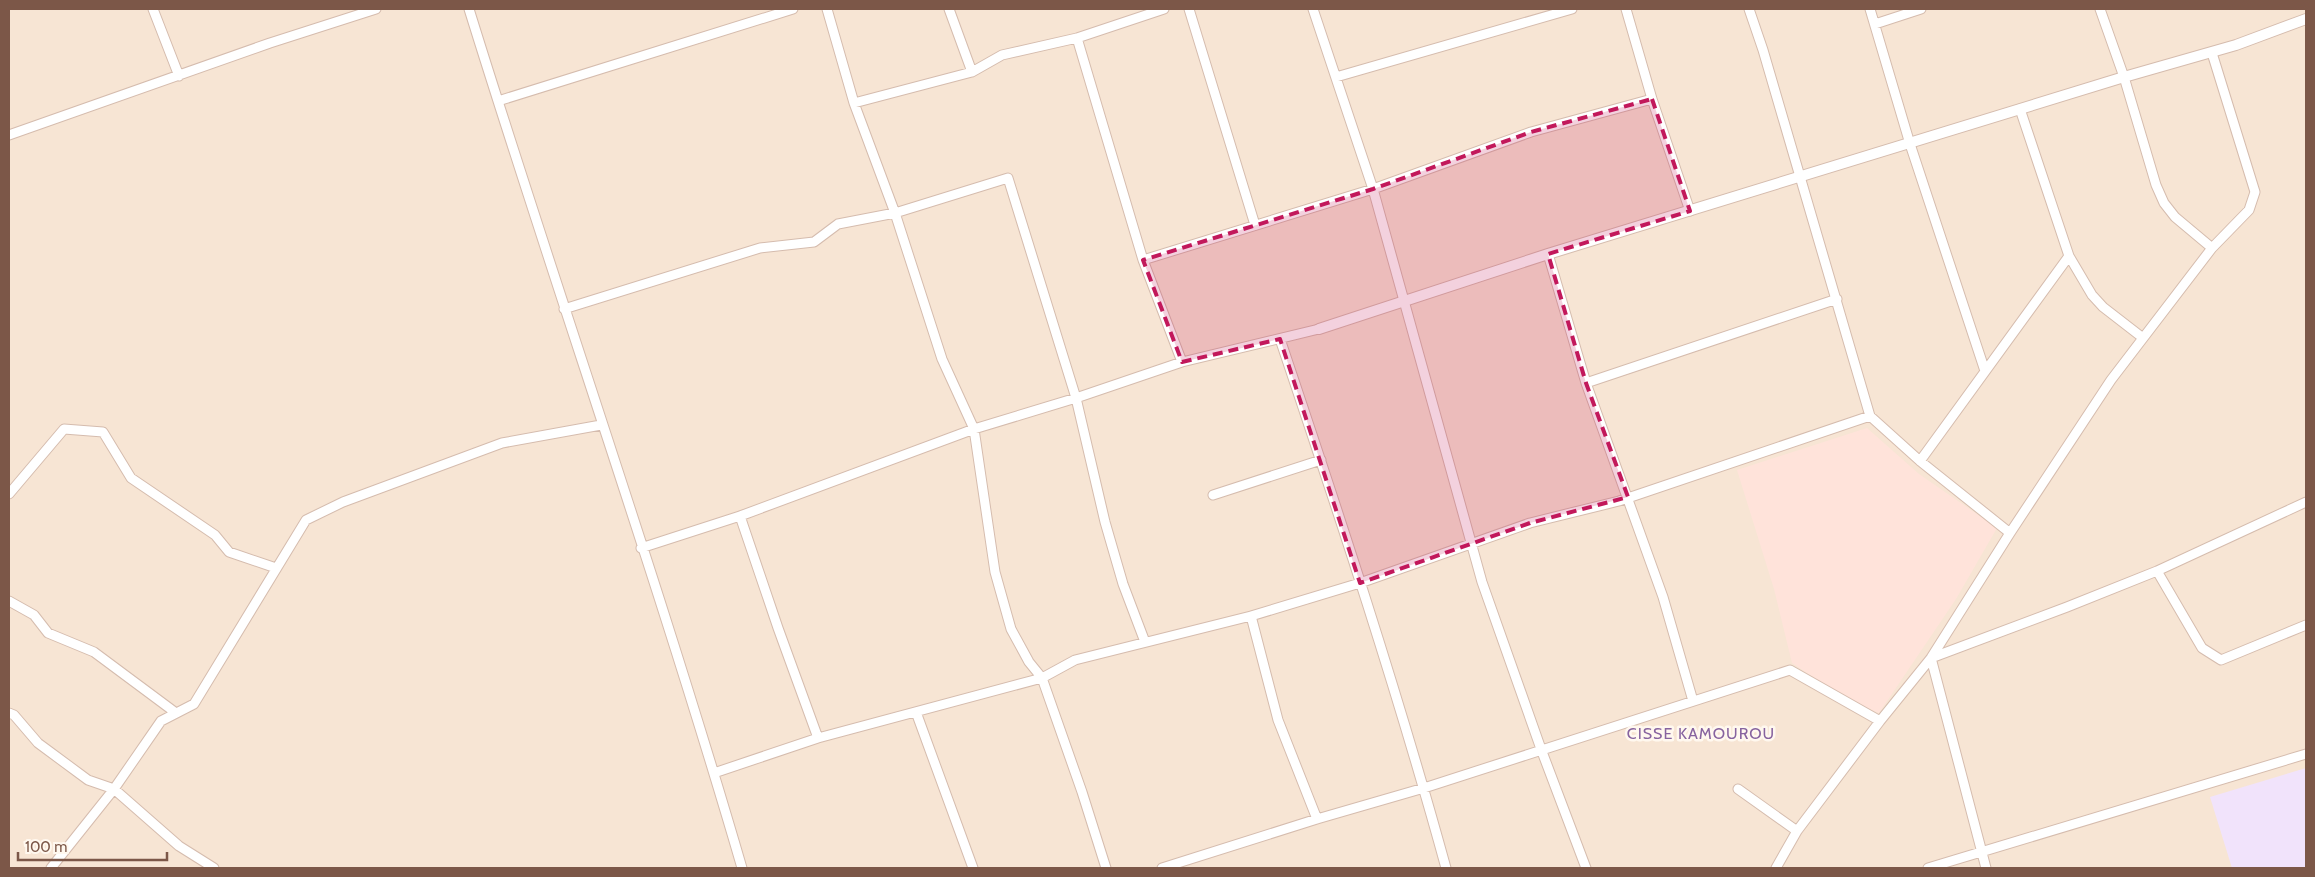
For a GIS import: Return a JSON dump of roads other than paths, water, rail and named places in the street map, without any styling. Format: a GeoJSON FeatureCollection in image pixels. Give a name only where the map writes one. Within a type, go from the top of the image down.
{"type":"FeatureCollection","features":[{"type":"Feature","properties":{"kind":"street"},"geometry":{"type":"LineString","coordinates":[[153,9],[179,76]]}},
{"type":"Feature","properties":{"kind":"street"},"geometry":{"type":"LineString","coordinates":[[9,135],[270,43],[376,9]]}},
{"type":"Feature","properties":{"kind":"street"},"geometry":{"type":"LineString","coordinates":[[469,9],[714,773],[742,868]]}},
{"type":"Feature","properties":{"kind":"street"},"geometry":{"type":"LineString","coordinates":[[498,101],[793,9]]}},
{"type":"Feature","properties":{"kind":"street"},"geometry":{"type":"LineString","coordinates":[[828,9],[854,103],[895,213],[942,359],[974,429],[995,572],[1011,629],[1029,662],[1042,678],[1082,792],[1106,868]]}},
{"type":"Feature","properties":{"kind":"street"},"geometry":{"type":"LineString","coordinates":[[949,9],[972,72]]}},
{"type":"Feature","properties":{"kind":"street"},"geometry":{"type":"LineString","coordinates":[[854,103],[972,72],[1002,55],[1077,38],[1164,9]]}},
{"type":"Feature","properties":{"kind":"street"},"geometry":{"type":"LineString","coordinates":[[1189,9],[1256,225]]}},
{"type":"Feature","properties":{"kind":"street"},"geometry":{"type":"LineString","coordinates":[[1313,9],[1373,189],[1402,302],[1482,582],[1540,749],[1586,868]]}},
{"type":"Feature","properties":{"kind":"street"},"geometry":{"type":"LineString","coordinates":[[1336,77],[1572,9]]}},
{"type":"Feature","properties":{"kind":"street"},"geometry":{"type":"LineString","coordinates":[[1626,9],[1652,99],[1690,211]]}},
{"type":"Feature","properties":{"kind":"street"},"geometry":{"type":"LineString","coordinates":[[1749,9],[1763,50],[1870,416],[1920,462],[2010,533]]}},
{"type":"Feature","properties":{"kind":"street"},"geometry":{"type":"LineString","coordinates":[[1870,9],[1910,144],[1985,371]]}},
{"type":"Feature","properties":{"kind":"street"},"geometry":{"type":"LineString","coordinates":[[1875,24],[1921,9]]}},
{"type":"Feature","properties":{"kind":"street"},"geometry":{"type":"LineString","coordinates":[[2100,9],[2124,78],[2156,185],[2164,203],[2175,217],[2212,248]]}},
{"type":"Feature","properties":{"kind":"street"},"geometry":{"type":"LineString","coordinates":[[641,548],[740,516],[974,429],[1076,398],[1182,362],[1318,329],[1548,254],[2212,52],[2306,19]]}},
{"type":"Feature","properties":{"kind":"street"},"geometry":{"type":"LineString","coordinates":[[1077,38],[1143,260],[1182,362]]}},
{"type":"Feature","properties":{"kind":"street"},"geometry":{"type":"LineString","coordinates":[[1776,868],[1797,831],[1880,721],[1931,658],[2010,533],[2111,380],[2212,248],[2249,210],[2255,192],[2212,52]]}},
{"type":"Feature","properties":{"kind":"street"},"geometry":{"type":"LineString","coordinates":[[1143,260],[1373,189],[1531,132],[1652,99]]}},
{"type":"Feature","properties":{"kind":"street"},"geometry":{"type":"LineString","coordinates":[[2020,109],[2068,256],[2092,295],[2103,307],[2143,338]]}},
{"type":"Feature","properties":{"kind":"street"},"geometry":{"type":"LineString","coordinates":[[564,309],[760,248],[814,242],[838,224],[895,213],[1008,178],[1076,398],[1105,522],[1123,584],[1146,642]]}},
{"type":"Feature","properties":{"kind":"street"},"geometry":{"type":"LineString","coordinates":[[1548,254],[1586,383],[1663,598],[1693,701]]}},
{"type":"Feature","properties":{"kind":"street"},"geometry":{"type":"LineString","coordinates":[[1920,462],[2068,256]]}},
{"type":"Feature","properties":{"kind":"street"},"geometry":{"type":"LineString","coordinates":[[1586,383],[1837,299]]}},
{"type":"Feature","properties":{"kind":"street"},"geometry":{"type":"LineString","coordinates":[[1280,339],[1360,582],[1424,788],[1446,868]]}},
{"type":"Feature","properties":{"kind":"street"},"geometry":{"type":"LineString","coordinates":[[714,773],[818,738],[1042,678],[1075,660],[1251,616],[1360,582],[1530,524],[1628,497],[1870,416]]}},
{"type":"Feature","properties":{"kind":"street"},"geometry":{"type":"LineString","coordinates":[[51,868],[114,788],[161,721],[194,704],[306,520],[343,502],[502,443],[601,425]]}},
{"type":"Feature","properties":{"kind":"street"},"geometry":{"type":"LineString","coordinates":[[9,494],[64,429],[103,432],[131,478],[215,535],[229,552],[276,568]]}},
{"type":"Feature","properties":{"kind":"street"},"geometry":{"type":"LineString","coordinates":[[1213,495],[1321,460]]}},
{"type":"Feature","properties":{"kind":"street"},"geometry":{"type":"LineString","coordinates":[[1931,658],[2067,608],[2157,571],[2306,502]]}},
{"type":"Feature","properties":{"kind":"street"},"geometry":{"type":"LineString","coordinates":[[740,516],[818,738]]}},
{"type":"Feature","properties":{"kind":"street"},"geometry":{"type":"LineString","coordinates":[[2157,571],[2202,648],[2221,660],[2306,625]]}},
{"type":"Feature","properties":{"kind":"street"},"geometry":{"type":"LineString","coordinates":[[9,600],[34,615],[48,633],[94,652],[176,713]]}},
{"type":"Feature","properties":{"kind":"street"},"geometry":{"type":"LineString","coordinates":[[1251,616],[1278,720],[1317,819]]}},
{"type":"Feature","properties":{"kind":"street"},"geometry":{"type":"LineString","coordinates":[[1931,658],[1986,868]]}},
{"type":"Feature","properties":{"kind":"street"},"geometry":{"type":"LineString","coordinates":[[1162,868],[1317,819],[1424,788],[1540,749],[1790,670],[1880,721]]}},
{"type":"Feature","properties":{"kind":"street"},"geometry":{"type":"LineString","coordinates":[[916,712],[973,868]]}},
{"type":"Feature","properties":{"kind":"street"},"geometry":{"type":"LineString","coordinates":[[9,713],[14,715],[38,743],[88,780],[114,788],[179,846],[214,868]]}},
{"type":"Feature","properties":{"kind":"street"},"geometry":{"type":"LineString","coordinates":[[1928,868],[2306,754]]}},
{"type":"Feature","properties":{"kind":"street"},"geometry":{"type":"LineString","coordinates":[[1738,788],[1797,831]]}},
{"type":"Feature","properties":{"kind":"district","name":"CISSE KAMOUROU"},"geometry":{"type":"Point","coordinates":[1701,733]}}]}
